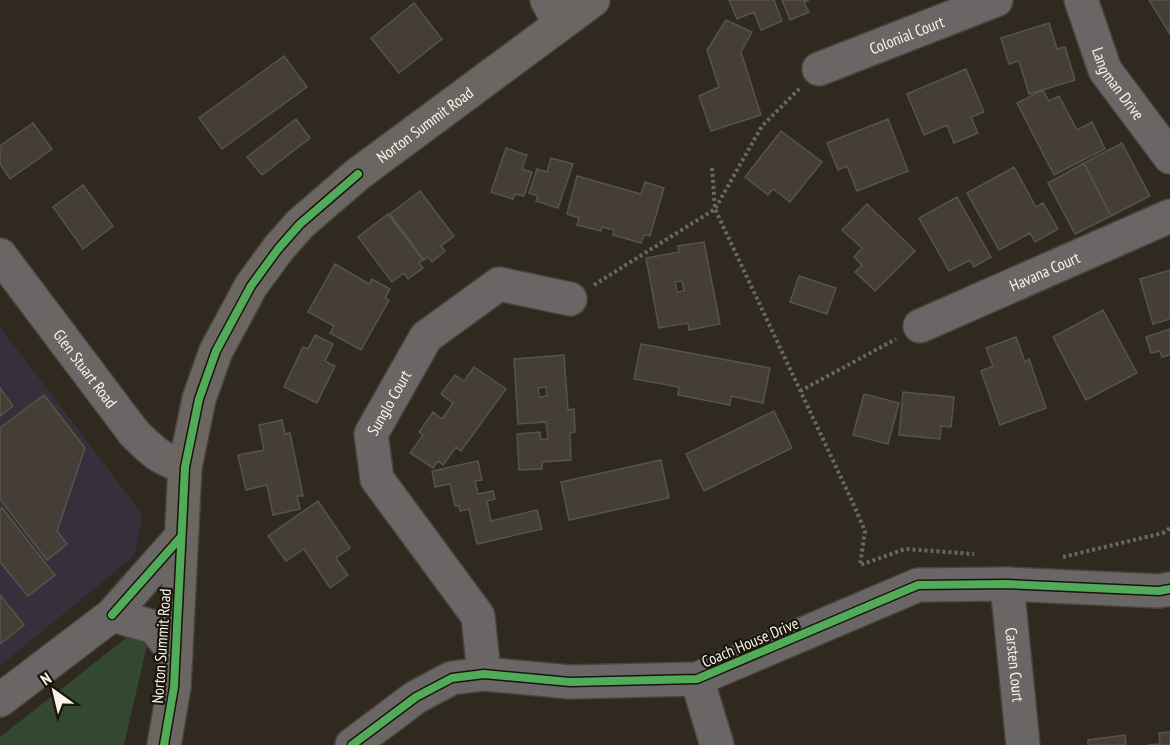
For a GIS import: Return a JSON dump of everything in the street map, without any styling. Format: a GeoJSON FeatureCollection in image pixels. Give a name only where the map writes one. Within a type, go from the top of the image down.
{"type":"FeatureCollection","features":[{"type":"Feature","properties":{"kind":"main road","name":"Norton Summit Road"},"geometry":{"type":"LineString","coordinates":[[165,745],[174,687],[185,467],[199,399],[216,351],[251,286],[300,224],[358,174],[383,156],[554,12],[593,0]]}},
{"type":"Feature","properties":{"kind":"street","name":"Colonial Court"},"geometry":{"type":"LineString","coordinates":[[819,69],[996,0]]}},
{"type":"Feature","properties":{"kind":"street","name":"Langman Drive"},"geometry":{"type":"LineString","coordinates":[[1081,0],[1106,70],[1170,157]]}},
{"type":"Feature","properties":{"kind":"street","name":"Havana Court"},"geometry":{"type":"LineString","coordinates":[[920,326],[1170,216]]}},
{"type":"Feature","properties":{"kind":"street","name":"Glen Stuart Road"},"geometry":{"type":"LineString","coordinates":[[0,255],[134,433],[153,452],[167,461],[185,467]]}},
{"type":"Feature","properties":{"kind":"street","name":"Sunglo Court"},"geometry":{"type":"LineString","coordinates":[[484,674],[478,616],[377,479],[372,434],[426,337],[499,284],[570,299]]}},
{"type":"Feature","properties":{"kind":"street"},"geometry":{"type":"LineString","coordinates":[[0,700],[112,615],[181,537]]}},
{"type":"Feature","properties":{"kind":"street","name":"Coach House Drive"},"geometry":{"type":"LineString","coordinates":[[362,742],[416,697],[452,678],[484,674],[570,682],[697,679],[918,585],[1007,584],[1159,591],[1170,589]]}},
{"type":"Feature","properties":{"kind":"street","name":"Carsten Court"},"geometry":{"type":"LineString","coordinates":[[1007,584],[1023,745]]}},
{"type":"Feature","properties":{"kind":"street"},"geometry":{"type":"LineString","coordinates":[[112,615],[154,627],[176,654]]}},
{"type":"Feature","properties":{"kind":"street"},"geometry":{"type":"LineString","coordinates":[[697,679],[717,745]]}},
{"type":"Feature","properties":{"kind":"path"},"geometry":{"type":"LineString","coordinates":[[570,299],[715,209],[762,126],[819,69]]}},
{"type":"Feature","properties":{"kind":"path"},"geometry":{"type":"LineString","coordinates":[[712,168],[715,209],[864,531],[860,565],[905,549],[979,554]]}},
{"type":"Feature","properties":{"kind":"path"},"geometry":{"type":"LineString","coordinates":[[800,391],[920,326]]}},
{"type":"Feature","properties":{"kind":"path"},"geometry":{"type":"LineString","coordinates":[[1059,558],[1163,533],[1170,528]]}},
{"type":"Feature","properties":{"kind":"shaded area"},"geometry":{"type":"Polygon","coordinates":[[[0,327],[143,515],[134,556],[0,666],[0,327]]]}},
{"type":"Feature","properties":{"kind":"green space"},"geometry":{"type":"Polygon","coordinates":[[[130,635],[147,645],[124,745],[0,745],[0,737],[130,635]]]}},
{"type":"Feature","properties":{"kind":"building"},"geometry":{"type":"Polygon","coordinates":[[[729,0],[774,0],[782,21],[761,30],[754,12],[737,19],[729,0]]]}},
{"type":"Feature","properties":{"kind":"building"},"geometry":{"type":"Polygon","coordinates":[[[782,0],[809,0],[804,2],[809,12],[790,20],[782,0]]]}},
{"type":"Feature","properties":{"kind":"building"},"geometry":{"type":"Polygon","coordinates":[[[1149,0],[1170,0],[1170,34],[1149,0]]]}},
{"type":"Feature","properties":{"kind":"building"},"geometry":{"type":"Polygon","coordinates":[[[414,3],[442,39],[399,73],[371,38],[414,3]]]}},
{"type":"Feature","properties":{"kind":"building"},"geometry":{"type":"Polygon","coordinates":[[[726,20],[752,32],[741,52],[761,115],[711,131],[699,96],[719,87],[707,50],[726,20]]]}},
{"type":"Feature","properties":{"kind":"building"},"geometry":{"type":"Polygon","coordinates":[[[1049,23],[1057,49],[1065,47],[1075,80],[1029,94],[1019,61],[1009,64],[1001,38],[1049,23]]]}},
{"type":"Feature","properties":{"kind":"building"},"geometry":{"type":"Polygon","coordinates":[[[284,56],[307,87],[222,149],[199,118],[284,56]]]}},
{"type":"Feature","properties":{"kind":"building"},"geometry":{"type":"Polygon","coordinates":[[[966,69],[984,112],[971,117],[978,133],[954,143],[947,125],[924,135],[907,94],[966,69]]]}},
{"type":"Feature","properties":{"kind":"building"},"geometry":{"type":"Polygon","coordinates":[[[1043,90],[1049,101],[1059,96],[1077,130],[1092,122],[1105,149],[1054,175],[1017,103],[1043,90]]]}},
{"type":"Feature","properties":{"kind":"building"},"geometry":{"type":"Polygon","coordinates":[[[296,119],[310,138],[262,175],[247,157],[296,119]]]}},
{"type":"Feature","properties":{"kind":"building"},"geometry":{"type":"Polygon","coordinates":[[[888,119],[908,171],[857,191],[847,166],[838,170],[827,143],[888,119]]]}},
{"type":"Feature","properties":{"kind":"building"},"geometry":{"type":"Polygon","coordinates":[[[33,123],[52,149],[10,179],[0,164],[0,146],[33,123]]]}},
{"type":"Feature","properties":{"kind":"building"},"geometry":{"type":"Polygon","coordinates":[[[781,131],[822,162],[790,202],[773,189],[768,195],[745,177],[781,131]]]}},
{"type":"Feature","properties":{"kind":"building"},"geometry":{"type":"Polygon","coordinates":[[[1122,143],[1150,196],[1111,216],[1084,163],[1122,143]]]}},
{"type":"Feature","properties":{"kind":"building"},"geometry":{"type":"Polygon","coordinates":[[[506,148],[527,155],[522,169],[532,172],[524,196],[515,194],[513,199],[491,192],[506,148]]]}},
{"type":"Feature","properties":{"kind":"building"},"geometry":{"type":"Polygon","coordinates":[[[551,158],[573,164],[558,208],[536,201],[538,196],[529,193],[537,169],[547,172],[551,158]]]}},
{"type":"Feature","properties":{"kind":"building"},"geometry":{"type":"Polygon","coordinates":[[[1084,163],[1111,216],[1075,234],[1048,183],[1084,163]]]}},
{"type":"Feature","properties":{"kind":"building"},"geometry":{"type":"Polygon","coordinates":[[[1014,167],[1036,207],[1043,203],[1058,229],[1035,242],[1030,233],[999,250],[967,193],[1014,167]]]}},
{"type":"Feature","properties":{"kind":"building"},"geometry":{"type":"Polygon","coordinates":[[[577,176],[641,194],[645,182],[664,188],[650,236],[644,235],[641,243],[613,235],[614,230],[602,227],[601,231],[577,225],[579,218],[567,214],[577,176]]]}},
{"type":"Feature","properties":{"kind":"building"},"geometry":{"type":"Polygon","coordinates":[[[83,185],[113,226],[83,249],[53,207],[83,185]]]}},
{"type":"Feature","properties":{"kind":"building"},"geometry":{"type":"Polygon","coordinates":[[[420,191],[454,236],[441,246],[445,251],[432,262],[428,257],[424,260],[390,214],[420,191]]]}},
{"type":"Feature","properties":{"kind":"building"},"geometry":{"type":"Polygon","coordinates":[[[957,197],[991,257],[974,267],[970,260],[949,271],[919,218],[957,197]]]}},
{"type":"Feature","properties":{"kind":"building"},"geometry":{"type":"Polygon","coordinates":[[[867,204],[915,251],[875,291],[855,272],[862,265],[854,257],[862,248],[842,230],[867,204]]]}},
{"type":"Feature","properties":{"kind":"building"},"geometry":{"type":"Polygon","coordinates":[[[388,214],[423,260],[419,263],[423,268],[408,279],[404,273],[392,282],[358,237],[388,214]]]}},
{"type":"Feature","properties":{"kind":"building"},"geometry":{"type":"Polygon","coordinates":[[[704,242],[720,324],[689,330],[688,323],[659,328],[646,258],[679,252],[678,246],[704,242]],[[682,281],[675,282],[677,292],[684,291],[682,281]]]}},
{"type":"Feature","properties":{"kind":"building"},"geometry":{"type":"Polygon","coordinates":[[[335,264],[369,284],[372,279],[390,289],[385,298],[389,300],[361,350],[330,333],[334,326],[308,312],[335,264]]]}},
{"type":"Feature","properties":{"kind":"building"},"geometry":{"type":"Polygon","coordinates":[[[1170,270],[1170,319],[1153,324],[1140,279],[1170,270]]]}},
{"type":"Feature","properties":{"kind":"building"},"geometry":{"type":"Polygon","coordinates":[[[799,276],[836,288],[827,314],[790,302],[799,276]]]}},
{"type":"Feature","properties":{"kind":"building"},"geometry":{"type":"Polygon","coordinates":[[[1103,310],[1137,373],[1086,400],[1053,337],[1103,310]]]}},
{"type":"Feature","properties":{"kind":"building"},"geometry":{"type":"Polygon","coordinates":[[[1170,329],[1170,355],[1162,357],[1160,351],[1151,353],[1146,337],[1170,329]]]}},
{"type":"Feature","properties":{"kind":"building"},"geometry":{"type":"Polygon","coordinates":[[[315,335],[333,344],[325,361],[335,366],[317,403],[284,387],[303,347],[308,349],[315,335]]]}},
{"type":"Feature","properties":{"kind":"building"},"geometry":{"type":"Polygon","coordinates":[[[1016,337],[1025,362],[1029,359],[1046,408],[1000,425],[981,371],[993,366],[986,348],[1016,337]]]}},
{"type":"Feature","properties":{"kind":"building"},"geometry":{"type":"Polygon","coordinates":[[[641,344],[770,368],[763,403],[731,396],[730,405],[678,395],[679,387],[634,379],[641,344]]]}},
{"type":"Feature","properties":{"kind":"building"},"geometry":{"type":"Polygon","coordinates":[[[564,355],[568,410],[574,409],[575,432],[570,433],[571,460],[542,462],[542,469],[519,470],[517,434],[540,432],[541,440],[548,439],[546,422],[518,424],[514,359],[564,355]],[[546,387],[538,388],[539,397],[547,396],[546,387]]]}},
{"type":"Feature","properties":{"kind":"building"},"geometry":{"type":"Polygon","coordinates":[[[474,367],[506,389],[461,451],[456,447],[443,465],[438,461],[433,468],[410,453],[423,435],[419,432],[433,412],[442,419],[453,403],[441,394],[455,375],[464,381],[474,367]]]}},
{"type":"Feature","properties":{"kind":"building"},"geometry":{"type":"Polygon","coordinates":[[[0,388],[13,406],[0,416],[0,388]]]}},
{"type":"Feature","properties":{"kind":"building"},"geometry":{"type":"Polygon","coordinates":[[[903,392],[954,397],[951,427],[941,426],[940,439],[899,435],[903,392]]]}},
{"type":"Feature","properties":{"kind":"building"},"geometry":{"type":"Polygon","coordinates":[[[864,394],[899,403],[888,444],[853,435],[864,394]]]}},
{"type":"Feature","properties":{"kind":"building"},"geometry":{"type":"Polygon","coordinates":[[[44,395],[85,448],[57,531],[67,544],[47,560],[0,499],[0,428],[44,395]]]}},
{"type":"Feature","properties":{"kind":"building"},"geometry":{"type":"Polygon","coordinates":[[[774,411],[792,448],[704,491],[686,454],[774,411]]]}},
{"type":"Feature","properties":{"kind":"building"},"geometry":{"type":"Polygon","coordinates":[[[282,420],[285,434],[290,433],[303,496],[297,496],[300,509],[273,515],[267,485],[246,490],[238,455],[264,450],[259,425],[282,420]]]}},
{"type":"Feature","properties":{"kind":"building"},"geometry":{"type":"Polygon","coordinates":[[[661,460],[669,498],[569,520],[561,482],[661,460]]]}},
{"type":"Feature","properties":{"kind":"building"},"geometry":{"type":"Polygon","coordinates":[[[478,461],[482,480],[475,481],[478,494],[493,491],[495,499],[487,501],[491,521],[537,510],[542,529],[477,544],[469,509],[460,511],[459,506],[455,506],[450,484],[435,487],[432,471],[478,461]]]}},
{"type":"Feature","properties":{"kind":"building"},"geometry":{"type":"Polygon","coordinates":[[[318,501],[350,548],[336,558],[348,575],[330,588],[304,549],[286,561],[268,536],[318,501]]]}},
{"type":"Feature","properties":{"kind":"building"},"geometry":{"type":"Polygon","coordinates":[[[2,508],[55,575],[28,596],[0,562],[0,509],[2,508]]]}},
{"type":"Feature","properties":{"kind":"building"},"geometry":{"type":"Polygon","coordinates":[[[0,595],[24,625],[0,644],[0,595]]]}},
{"type":"Feature","properties":{"kind":"building"},"geometry":{"type":"Polygon","coordinates":[[[1170,732],[1170,745],[1148,745],[1160,744],[1159,733],[1170,732]]]}},
{"type":"Feature","properties":{"kind":"building"},"geometry":{"type":"Polygon","coordinates":[[[1125,735],[1126,745],[1088,745],[1088,740],[1125,735]]]}},
{"type":"Feature","properties":{"kind":"cycle path"},"geometry":{"type":"LineString","coordinates":[[164,745],[174,687],[185,467],[199,399],[216,351],[251,286],[300,224],[358,174]]}},
{"type":"Feature","properties":{"kind":"cycle path"},"geometry":{"type":"LineString","coordinates":[[112,615],[181,537]]}},
{"type":"Feature","properties":{"kind":"cycle path"},"geometry":{"type":"LineString","coordinates":[[352,745],[416,697],[452,678],[484,674],[570,682],[697,679],[918,585],[1007,584],[1159,591],[1170,589]]}}]}
